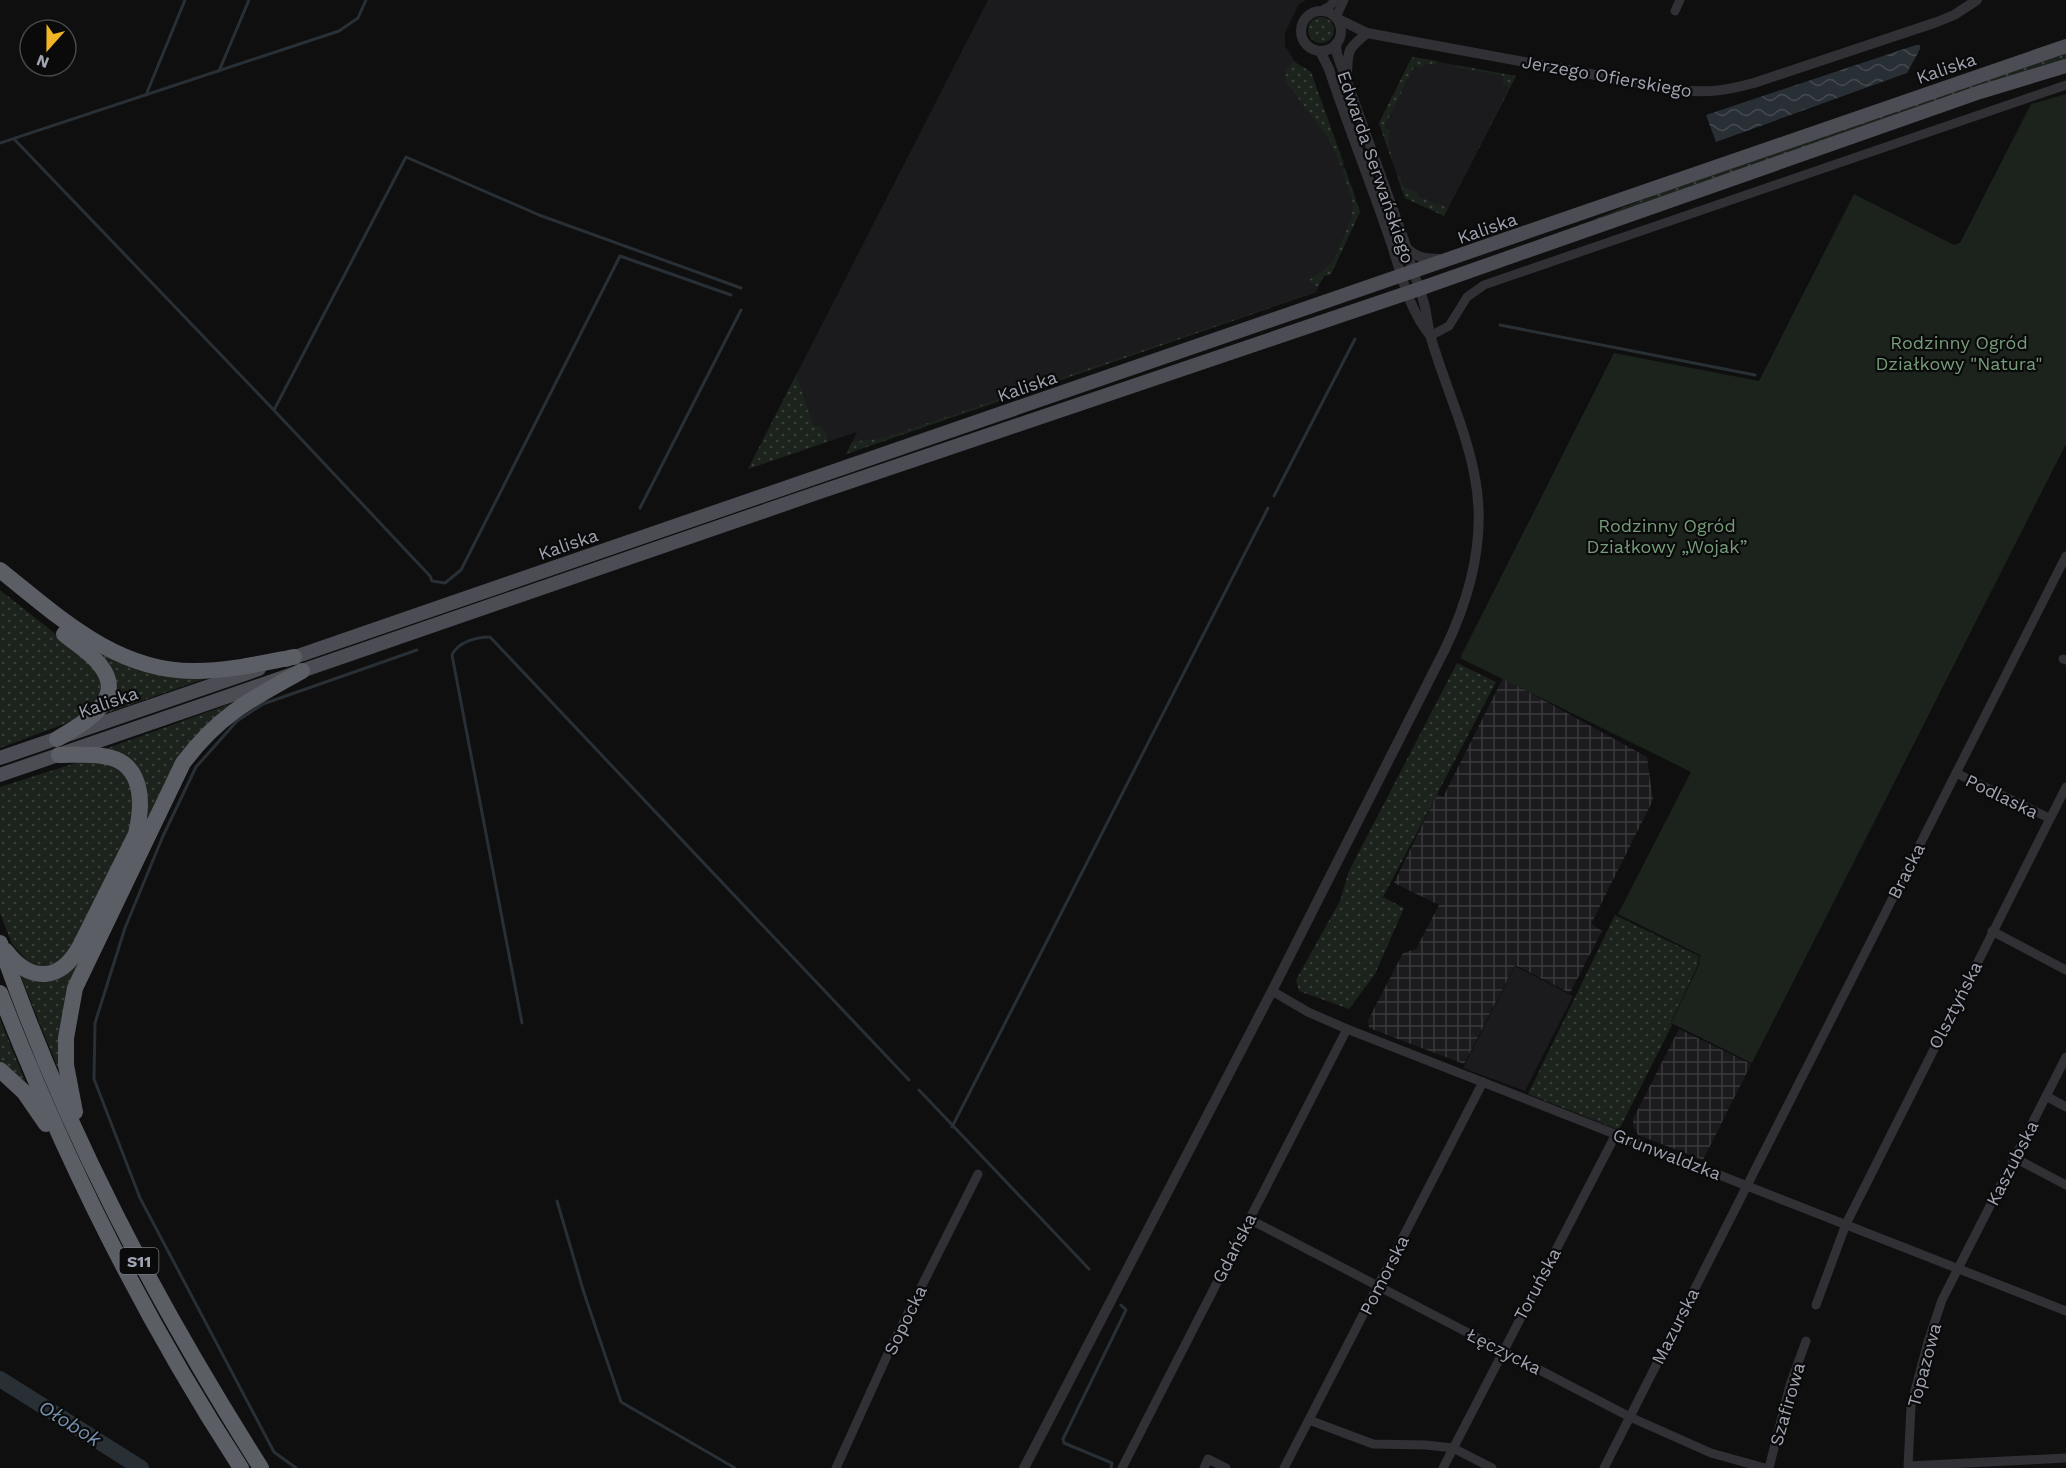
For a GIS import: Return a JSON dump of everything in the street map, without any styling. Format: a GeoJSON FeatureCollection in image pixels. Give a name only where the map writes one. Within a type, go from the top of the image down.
{"type":"FeatureCollection","features":[{"type":"Feature","properties":{"kind":"highway"},"geometry":{"type":"LineString","coordinates":[[0,570],[84,636],[134,662],[192,672],[298,664]]}},
{"type":"Feature","properties":{"kind":"highway"},"geometry":{"type":"LineString","coordinates":[[0,583],[94,657],[107,677],[107,689],[101,707],[58,747]]}},
{"type":"Feature","properties":{"kind":"highway"},"geometry":{"type":"LineString","coordinates":[[82,1145],[66,1065],[66,1038],[75,988],[183,763],[218,723],[298,664]]}},
{"type":"Feature","properties":{"kind":"highway"},"geometry":{"type":"LineString","coordinates":[[0,943],[12,959],[31,972],[44,975],[56,973],[65,967],[81,946],[136,834],[141,815],[141,801],[134,778],[127,767],[116,760],[58,747]]}},
{"type":"Feature","properties":{"kind":"highway","name":"S11"},"geometry":{"type":"LineString","coordinates":[[0,943],[35,1039],[126,1236],[207,1382],[261,1468]]}},
{"type":"Feature","properties":{"kind":"highway","name":"S11"},"geometry":{"type":"LineString","coordinates":[[0,993],[70,1159],[147,1310],[241,1468]]}},
{"type":"Feature","properties":{"kind":"highway"},"geometry":{"type":"LineString","coordinates":[[0,1070],[24,1092],[70,1159]]}},
{"type":"Feature","properties":{"kind":"main road","name":"Kaliska"},"geometry":{"type":"LineString","coordinates":[[0,775],[58,747],[1407,274],[2066,46]]}},
{"type":"Feature","properties":{"kind":"main road","name":"Kaliska"},"geometry":{"type":"LineString","coordinates":[[298,664],[1412,292],[1980,92],[2066,66]]}},
{"type":"Feature","properties":{"kind":"main road","name":"Kaliska"},"geometry":{"type":"LineString","coordinates":[[0,758],[58,747]]}},
{"type":"Feature","properties":{"kind":"street"},"geometry":{"type":"LineString","coordinates":[[1335,0],[1323,10],[1306,16],[1300,28],[1301,38],[1306,45],[1326,51],[1348,36],[1367,33]]}},
{"type":"Feature","properties":{"kind":"street"},"geometry":{"type":"LineString","coordinates":[[1338,42],[1341,29],[1337,18],[1344,0]]}},
{"type":"Feature","properties":{"kind":"street"},"geometry":{"type":"LineString","coordinates":[[1675,11],[1680,0]]}},
{"type":"Feature","properties":{"kind":"street","name":"Jerzego Ofierskiego"},"geometry":{"type":"LineString","coordinates":[[1367,33],[1677,90],[1708,93],[1754,83],[1937,22],[1954,15],[1977,0]]}},
{"type":"Feature","properties":{"kind":"street"},"geometry":{"type":"LineString","coordinates":[[1323,10],[1367,33]]}},
{"type":"Feature","properties":{"kind":"street"},"geometry":{"type":"LineString","coordinates":[[1346,75],[1347,55],[1351,47],[1367,33]]}},
{"type":"Feature","properties":{"kind":"street","name":"Edwarda Serwańskiego"},"geometry":{"type":"LineString","coordinates":[[1338,42],[1336,49],[1406,246],[1407,274]]}},
{"type":"Feature","properties":{"kind":"street","name":"Edwarda Serwańskiego"},"geometry":{"type":"LineString","coordinates":[[1024,1468],[1272,991],[1445,649],[1469,591],[1475,562],[1478,522],[1475,474],[1430,336],[1425,308],[1412,292],[1329,69],[1320,51]]}},
{"type":"Feature","properties":{"kind":"street"},"geometry":{"type":"LineString","coordinates":[[1430,336],[1449,326],[1467,297],[1484,285],[2066,85]]}},
{"type":"Feature","properties":{"kind":"street"},"geometry":{"type":"LineString","coordinates":[[1406,246],[1421,258],[1449,260]]}},
{"type":"Feature","properties":{"kind":"street","name":"Bracka"},"geometry":{"type":"LineString","coordinates":[[1747,1185],[2066,556]]}},
{"type":"Feature","properties":{"kind":"street","name":"Podlaska"},"geometry":{"type":"LineString","coordinates":[[1956,773],[2049,819]]}},
{"type":"Feature","properties":{"kind":"street","name":"Olsztyńska"},"geometry":{"type":"LineString","coordinates":[[1846,1224],[2066,787]]}},
{"type":"Feature","properties":{"kind":"street"},"geometry":{"type":"LineString","coordinates":[[1992,931],[2066,970]]}},
{"type":"Feature","properties":{"kind":"street","name":"Grunwaldzka"},"geometry":{"type":"LineString","coordinates":[[1272,991],[1308,1012],[1347,1029],[2066,1311]]}},
{"type":"Feature","properties":{"kind":"street","name":"Gdańska"},"geometry":{"type":"LineString","coordinates":[[1122,1468],[1347,1029]]}},
{"type":"Feature","properties":{"kind":"street","name":"Kaszubska"},"geometry":{"type":"LineString","coordinates":[[1959,1269],[2066,1057]]}},
{"type":"Feature","properties":{"kind":"street","name":"Pomorska"},"geometry":{"type":"LineString","coordinates":[[1284,1468],[1483,1082]]}},
{"type":"Feature","properties":{"kind":"street"},"geometry":{"type":"LineString","coordinates":[[2046,1096],[2066,1107]]}},
{"type":"Feature","properties":{"kind":"street","name":"Toruńska"},"geometry":{"type":"LineString","coordinates":[[1443,1468],[1502,1350],[1616,1134]]}},
{"type":"Feature","properties":{"kind":"street"},"geometry":{"type":"LineString","coordinates":[[2015,1158],[2066,1185]]}},
{"type":"Feature","properties":{"kind":"street","name":"Sopocka"},"geometry":{"type":"LineString","coordinates":[[836,1468],[891,1347],[978,1174]]}},
{"type":"Feature","properties":{"kind":"street","name":"Mazurska"},"geometry":{"type":"LineString","coordinates":[[1604,1468],[1747,1185]]}},
{"type":"Feature","properties":{"kind":"street","name":"Łęczycka"},"geometry":{"type":"LineString","coordinates":[[1250,1219],[1630,1417],[1711,1453],[1767,1468]]}},
{"type":"Feature","properties":{"kind":"street"},"geometry":{"type":"LineString","coordinates":[[1816,1305],[1846,1224]]}},
{"type":"Feature","properties":{"kind":"street","name":"Topazowa"},"geometry":{"type":"LineString","coordinates":[[1959,1269],[1942,1300],[1911,1407],[1908,1466],[2066,1458]]}},
{"type":"Feature","properties":{"kind":"street","name":"Szafirowa"},"geometry":{"type":"LineString","coordinates":[[1767,1468],[1787,1394],[1806,1341]]}},
{"type":"Feature","properties":{"kind":"street"},"geometry":{"type":"LineString","coordinates":[[1309,1420],[1373,1444],[1453,1448],[1492,1468]]}},
{"type":"Feature","properties":{"kind":"street"},"geometry":{"type":"LineString","coordinates":[[1204,1468],[1208,1459],[1226,1468]]}},
{"type":"Feature","properties":{"kind":"shaded area"},"geometry":{"type":"Polygon","coordinates":[[[988,0],[1306,0],[1299,4],[1285,33],[1285,46],[1296,63],[1311,72],[1360,212],[1331,274],[1324,276],[1316,292],[846,454],[857,432],[748,469],[988,0]]]}},
{"type":"Feature","properties":{"kind":"shaded area"},"geometry":{"type":"Polygon","coordinates":[[[1412,57],[1516,76],[1444,216],[1405,198],[1379,123],[1412,57]]]}},
{"type":"Feature","properties":{"kind":"shaded area"},"geometry":{"type":"Polygon","coordinates":[[[1503,678],[1647,757],[1653,800],[1591,924],[1602,931],[1570,993],[1515,965],[1464,1064],[1369,1028],[1368,1020],[1403,953],[1416,949],[1439,905],[1394,883],[1437,794],[1443,797],[1503,678]]]}},
{"type":"Feature","properties":{"kind":"shaded area"},"geometry":{"type":"Polygon","coordinates":[[[1515,966],[1573,996],[1525,1091],[1463,1068],[1515,966]]]}},
{"type":"Feature","properties":{"kind":"shaded area"},"geometry":{"type":"Polygon","coordinates":[[[1679,1029],[1751,1064],[1703,1160],[1638,1135],[1633,1125],[1633,1119],[1679,1029]]]}},
{"type":"Feature","properties":{"kind":"green space"},"geometry":{"type":"Polygon","coordinates":[[[1321,17],[1330,21],[1334,30],[1330,39],[1321,43],[1312,39],[1308,30],[1312,21],[1321,17]]]}},
{"type":"Feature","properties":{"kind":"green space"},"geometry":{"type":"Polygon","coordinates":[[[2066,52],[2066,61],[1488,258],[1657,194],[2066,52]]]}},
{"type":"Feature","properties":{"kind":"green space"},"geometry":{"type":"Polygon","coordinates":[[[1412,57],[1438,61],[1436,64],[1426,64],[1421,68],[1415,65],[1384,127],[1390,131],[1388,142],[1392,161],[1379,123],[1412,57]]]}},
{"type":"Feature","properties":{"kind":"green space"},"geometry":{"type":"Polygon","coordinates":[[[1293,61],[1311,72],[1344,164],[1340,165],[1329,139],[1286,82],[1286,71],[1293,61]]]}},
{"type":"Feature","properties":{"kind":"green space"},"geometry":{"type":"Polygon","coordinates":[[[1455,65],[1516,76],[1444,216],[1405,198],[1397,176],[1400,177],[1403,186],[1418,193],[1417,196],[1448,208],[1509,88],[1503,84],[1504,76],[1455,65]]]}},
{"type":"Feature","properties":{"kind":"green space","name":"Rodzinny Ogród Działkowy \"Natura\""},"geometry":{"type":"Polygon","coordinates":[[[2066,94],[2066,444],[1752,1063],[1671,1023],[1699,965],[1700,955],[1618,914],[1691,772],[1460,658],[1614,353],[1759,381],[1854,194],[1954,245],[1960,243],[2031,104],[2066,94]]]}},
{"type":"Feature","properties":{"kind":"green space"},"geometry":{"type":"Polygon","coordinates":[[[1345,168],[1360,212],[1331,274],[1324,276],[1317,287],[1309,280],[1334,260],[1352,217],[1353,203],[1342,169],[1345,168]]]}},
{"type":"Feature","properties":{"kind":"green space"},"geometry":{"type":"Polygon","coordinates":[[[1317,291],[846,454],[852,442],[884,438],[1317,291]]]}},
{"type":"Feature","properties":{"kind":"green space"},"geometry":{"type":"Polygon","coordinates":[[[796,375],[814,427],[820,425],[827,434],[827,442],[748,469],[796,375]]]}},
{"type":"Feature","properties":{"kind":"green space"},"geometry":{"type":"Polygon","coordinates":[[[0,590],[81,654],[100,676],[101,696],[75,720],[0,748],[0,590]]]}},
{"type":"Feature","properties":{"kind":"green space"},"geometry":{"type":"Polygon","coordinates":[[[93,647],[210,677],[104,714],[111,704],[93,647]]]}},
{"type":"Feature","properties":{"kind":"green space"},"geometry":{"type":"Polygon","coordinates":[[[1457,663],[1496,682],[1383,897],[1404,908],[1375,974],[1349,1009],[1299,991],[1296,980],[1340,901],[1349,871],[1457,663]]]}},
{"type":"Feature","properties":{"kind":"green space"},"geometry":{"type":"Polygon","coordinates":[[[238,701],[144,829],[147,814],[146,789],[105,749],[238,701]]]}},
{"type":"Feature","properties":{"kind":"green space"},"geometry":{"type":"Polygon","coordinates":[[[82,761],[112,765],[124,774],[132,784],[135,819],[66,958],[46,968],[29,963],[12,944],[0,913],[0,787],[82,761]]]}},
{"type":"Feature","properties":{"kind":"green space"},"geometry":{"type":"Polygon","coordinates":[[[1615,915],[1699,956],[1698,965],[1670,1024],[1672,1025],[1619,1130],[1528,1094],[1615,915]]]}},
{"type":"Feature","properties":{"kind":"green space"},"geometry":{"type":"Polygon","coordinates":[[[81,958],[61,1076],[19,972],[81,958]]]}},
{"type":"Feature","properties":{"kind":"green space"},"geometry":{"type":"Polygon","coordinates":[[[0,1018],[2,1024],[29,1090],[0,1063],[0,1018]]]}},
{"type":"Feature","properties":{"kind":"water"},"geometry":{"type":"Polygon","coordinates":[[[1920,45],[1920,49],[1907,73],[1716,142],[1706,115],[1920,45]]]}},
{"type":"Feature","properties":{"kind":"waterway"},"geometry":{"type":"LineString","coordinates":[[146,95],[185,0]]}},
{"type":"Feature","properties":{"kind":"waterway"},"geometry":{"type":"LineString","coordinates":[[219,71],[249,0]]}},
{"type":"Feature","properties":{"kind":"waterway"},"geometry":{"type":"LineString","coordinates":[[0,143],[339,31],[358,18],[366,0]]}},
{"type":"Feature","properties":{"kind":"waterway"},"geometry":{"type":"LineString","coordinates":[[14,139],[270,406],[430,576],[432,581],[445,583],[461,570],[620,256],[731,295]]}},
{"type":"Feature","properties":{"kind":"waterway"},"geometry":{"type":"LineString","coordinates":[[274,410],[406,157],[539,215],[741,288]]}},
{"type":"Feature","properties":{"kind":"waterway"},"geometry":{"type":"LineString","coordinates":[[640,508],[741,310]]}},
{"type":"Feature","properties":{"kind":"waterway"},"geometry":{"type":"LineString","coordinates":[[1500,325],[1755,375]]}},
{"type":"Feature","properties":{"kind":"waterway"},"geometry":{"type":"LineString","coordinates":[[1274,496],[1355,339]]}},
{"type":"Feature","properties":{"kind":"waterway"},"geometry":{"type":"LineString","coordinates":[[952,1127],[1268,508]]}},
{"type":"Feature","properties":{"kind":"waterway"},"geometry":{"type":"LineString","coordinates":[[522,1023],[452,655],[463,644],[485,637],[490,637],[909,1080]]}},
{"type":"Feature","properties":{"kind":"waterway"},"geometry":{"type":"LineString","coordinates":[[296,1468],[274,1452],[140,1198],[94,1079],[95,1023],[125,928],[163,836],[196,767],[237,721],[263,704],[417,650]]}},
{"type":"Feature","properties":{"kind":"waterway"},"geometry":{"type":"LineString","coordinates":[[919,1090],[1089,1269]]}},
{"type":"Feature","properties":{"kind":"waterway"},"geometry":{"type":"LineString","coordinates":[[557,1201],[584,1293],[621,1402],[735,1468]]}},
{"type":"Feature","properties":{"kind":"waterway"},"geometry":{"type":"LineString","coordinates":[[1111,1468],[1112,1463],[1064,1443],[1063,1439],[1126,1310],[1121,1305]]}},
{"type":"Feature","properties":{"kind":"waterway","name":"Ołobok"},"geometry":{"type":"LineString","coordinates":[[0,1379],[141,1468]]}},
{"type":"Feature","properties":{"kind":"park label","name":"Rodzinny Ogród Działkowy „Wojak”"},"geometry":{"type":"Point","coordinates":[1667,535]}}]}
